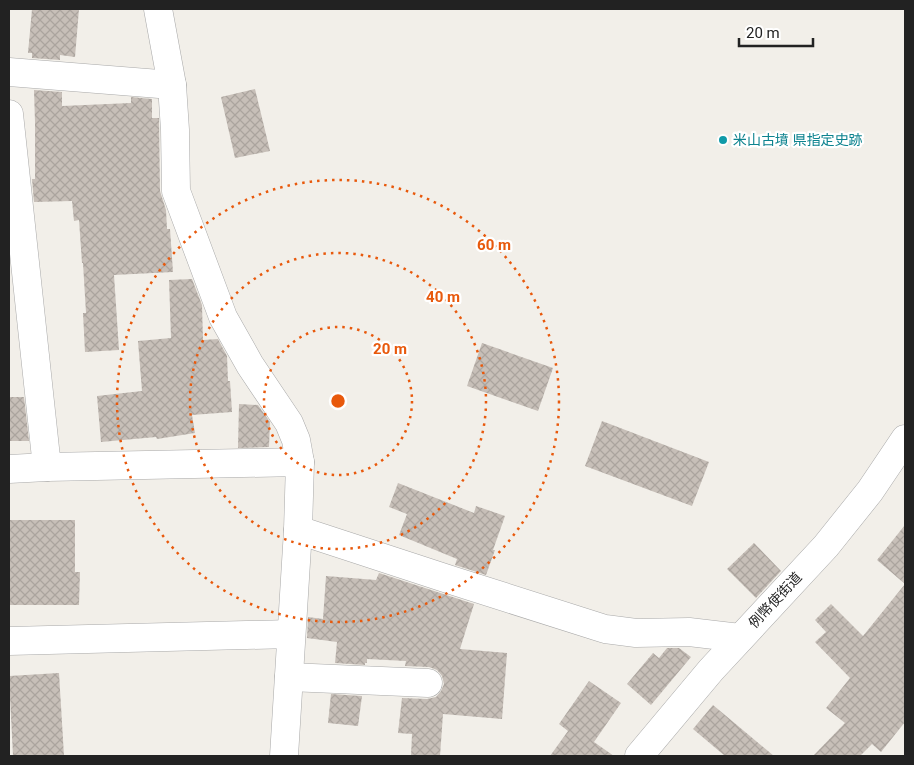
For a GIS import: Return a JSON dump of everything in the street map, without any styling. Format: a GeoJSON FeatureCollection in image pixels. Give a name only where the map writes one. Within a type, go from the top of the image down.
{"type":"FeatureCollection","features":[{"type":"Feature","properties":{"kind":"street"},"geometry":{"type":"LineString","coordinates":[[158,9],[172,85],[176,191],[223,317],[250,365],[289,423],[296,440],[300,462],[298,530],[284,756]]}},
{"type":"Feature","properties":{"kind":"street"},"geometry":{"type":"LineString","coordinates":[[9,72],[172,85]]}},
{"type":"Feature","properties":{"kind":"street"},"geometry":{"type":"LineString","coordinates":[[9,114],[14,213],[47,467]]}},
{"type":"Feature","properties":{"kind":"street","name":"例幣使街道"},"geometry":{"type":"LineString","coordinates":[[639,756],[711,670],[826,546],[870,491],[905,439]]}},
{"type":"Feature","properties":{"kind":"street"},"geometry":{"type":"LineString","coordinates":[[9,469],[300,462]]}},
{"type":"Feature","properties":{"kind":"street"},"geometry":{"type":"LineString","coordinates":[[298,530],[605,629],[636,633],[689,632],[740,638]]}},
{"type":"Feature","properties":{"kind":"street"},"geometry":{"type":"LineString","coordinates":[[9,641],[291,634]]}},
{"type":"Feature","properties":{"kind":"street"},"geometry":{"type":"LineString","coordinates":[[289,677],[428,683]]}},
{"type":"Feature","properties":{"kind":"building"},"geometry":{"type":"Polygon","coordinates":[[[32,9],[79,9],[75,57],[60,55],[60,60],[32,58],[32,53],[28,53],[32,9]]]}},
{"type":"Feature","properties":{"kind":"building"},"geometry":{"type":"Polygon","coordinates":[[[255,89],[270,151],[235,158],[221,97],[255,89]]]}},
{"type":"Feature","properties":{"kind":"building"},"geometry":{"type":"Polygon","coordinates":[[[34,90],[62,92],[62,106],[131,103],[131,97],[152,99],[152,118],[159,118],[160,191],[166,210],[167,229],[170,229],[173,272],[114,275],[119,350],[85,352],[83,313],[86,313],[83,263],[79,220],[74,221],[72,201],[34,202],[32,179],[35,179],[34,90]]]}},
{"type":"Feature","properties":{"kind":"building"},"geometry":{"type":"Polygon","coordinates":[[[192,279],[202,305],[203,340],[218,339],[227,356],[232,412],[192,415],[195,433],[157,439],[156,437],[101,442],[97,396],[142,391],[138,341],[171,338],[169,280],[192,279]]]}},
{"type":"Feature","properties":{"kind":"building"},"geometry":{"type":"Polygon","coordinates":[[[482,343],[553,368],[538,411],[467,386],[482,343]]]}},
{"type":"Feature","properties":{"kind":"building"},"geometry":{"type":"Polygon","coordinates":[[[9,397],[24,397],[29,441],[9,441],[9,397]]]}},
{"type":"Feature","properties":{"kind":"building"},"geometry":{"type":"Polygon","coordinates":[[[239,404],[258,405],[270,422],[269,447],[238,448],[239,404]]]}},
{"type":"Feature","properties":{"kind":"building"},"geometry":{"type":"Polygon","coordinates":[[[602,421],[709,462],[692,506],[585,466],[602,421]]]}},
{"type":"Feature","properties":{"kind":"building"},"geometry":{"type":"Polygon","coordinates":[[[398,483],[474,513],[476,506],[505,516],[486,575],[455,565],[457,559],[399,535],[407,514],[389,507],[398,483]]]}},
{"type":"Feature","properties":{"kind":"building"},"geometry":{"type":"Polygon","coordinates":[[[9,520],[75,520],[75,572],[80,572],[79,605],[9,605],[9,520]]]}},
{"type":"Feature","properties":{"kind":"building"},"geometry":{"type":"Polygon","coordinates":[[[905,525],[905,584],[877,560],[905,525]]]}},
{"type":"Feature","properties":{"kind":"building"},"geometry":{"type":"Polygon","coordinates":[[[754,543],[781,571],[756,598],[727,569],[754,543]]]}},
{"type":"Feature","properties":{"kind":"building"},"geometry":{"type":"Polygon","coordinates":[[[379,573],[474,604],[460,649],[507,653],[502,719],[443,714],[440,756],[411,756],[412,734],[398,733],[402,698],[427,699],[436,697],[444,684],[442,676],[437,670],[429,667],[405,666],[406,661],[367,659],[365,665],[335,663],[337,642],[307,638],[308,617],[323,619],[326,576],[376,580],[379,573]]]}},
{"type":"Feature","properties":{"kind":"building"},"geometry":{"type":"Polygon","coordinates":[[[905,584],[905,722],[881,752],[872,744],[860,756],[813,756],[845,723],[826,708],[850,678],[815,642],[826,632],[815,620],[831,604],[863,636],[905,584]]]}},
{"type":"Feature","properties":{"kind":"building"},"geometry":{"type":"Polygon","coordinates":[[[667,648],[679,648],[691,657],[651,705],[627,684],[653,653],[659,658],[667,648]]]}},
{"type":"Feature","properties":{"kind":"building"},"geometry":{"type":"Polygon","coordinates":[[[59,673],[64,756],[13,756],[9,676],[59,673]]]}},
{"type":"Feature","properties":{"kind":"building"},"geometry":{"type":"Polygon","coordinates":[[[589,681],[621,703],[594,742],[614,756],[550,756],[568,731],[559,724],[589,681]]]}},
{"type":"Feature","properties":{"kind":"building"},"geometry":{"type":"Polygon","coordinates":[[[331,694],[362,696],[358,726],[328,723],[331,694]]]}},
{"type":"Feature","properties":{"kind":"building"},"geometry":{"type":"Polygon","coordinates":[[[713,705],[774,756],[725,756],[693,729],[713,705]]]}},
{"type":"Feature","properties":{"kind":"place","name":"米山古墳 県指定史跡"},"geometry":{"type":"Point","coordinates":[723,140]}}]}
